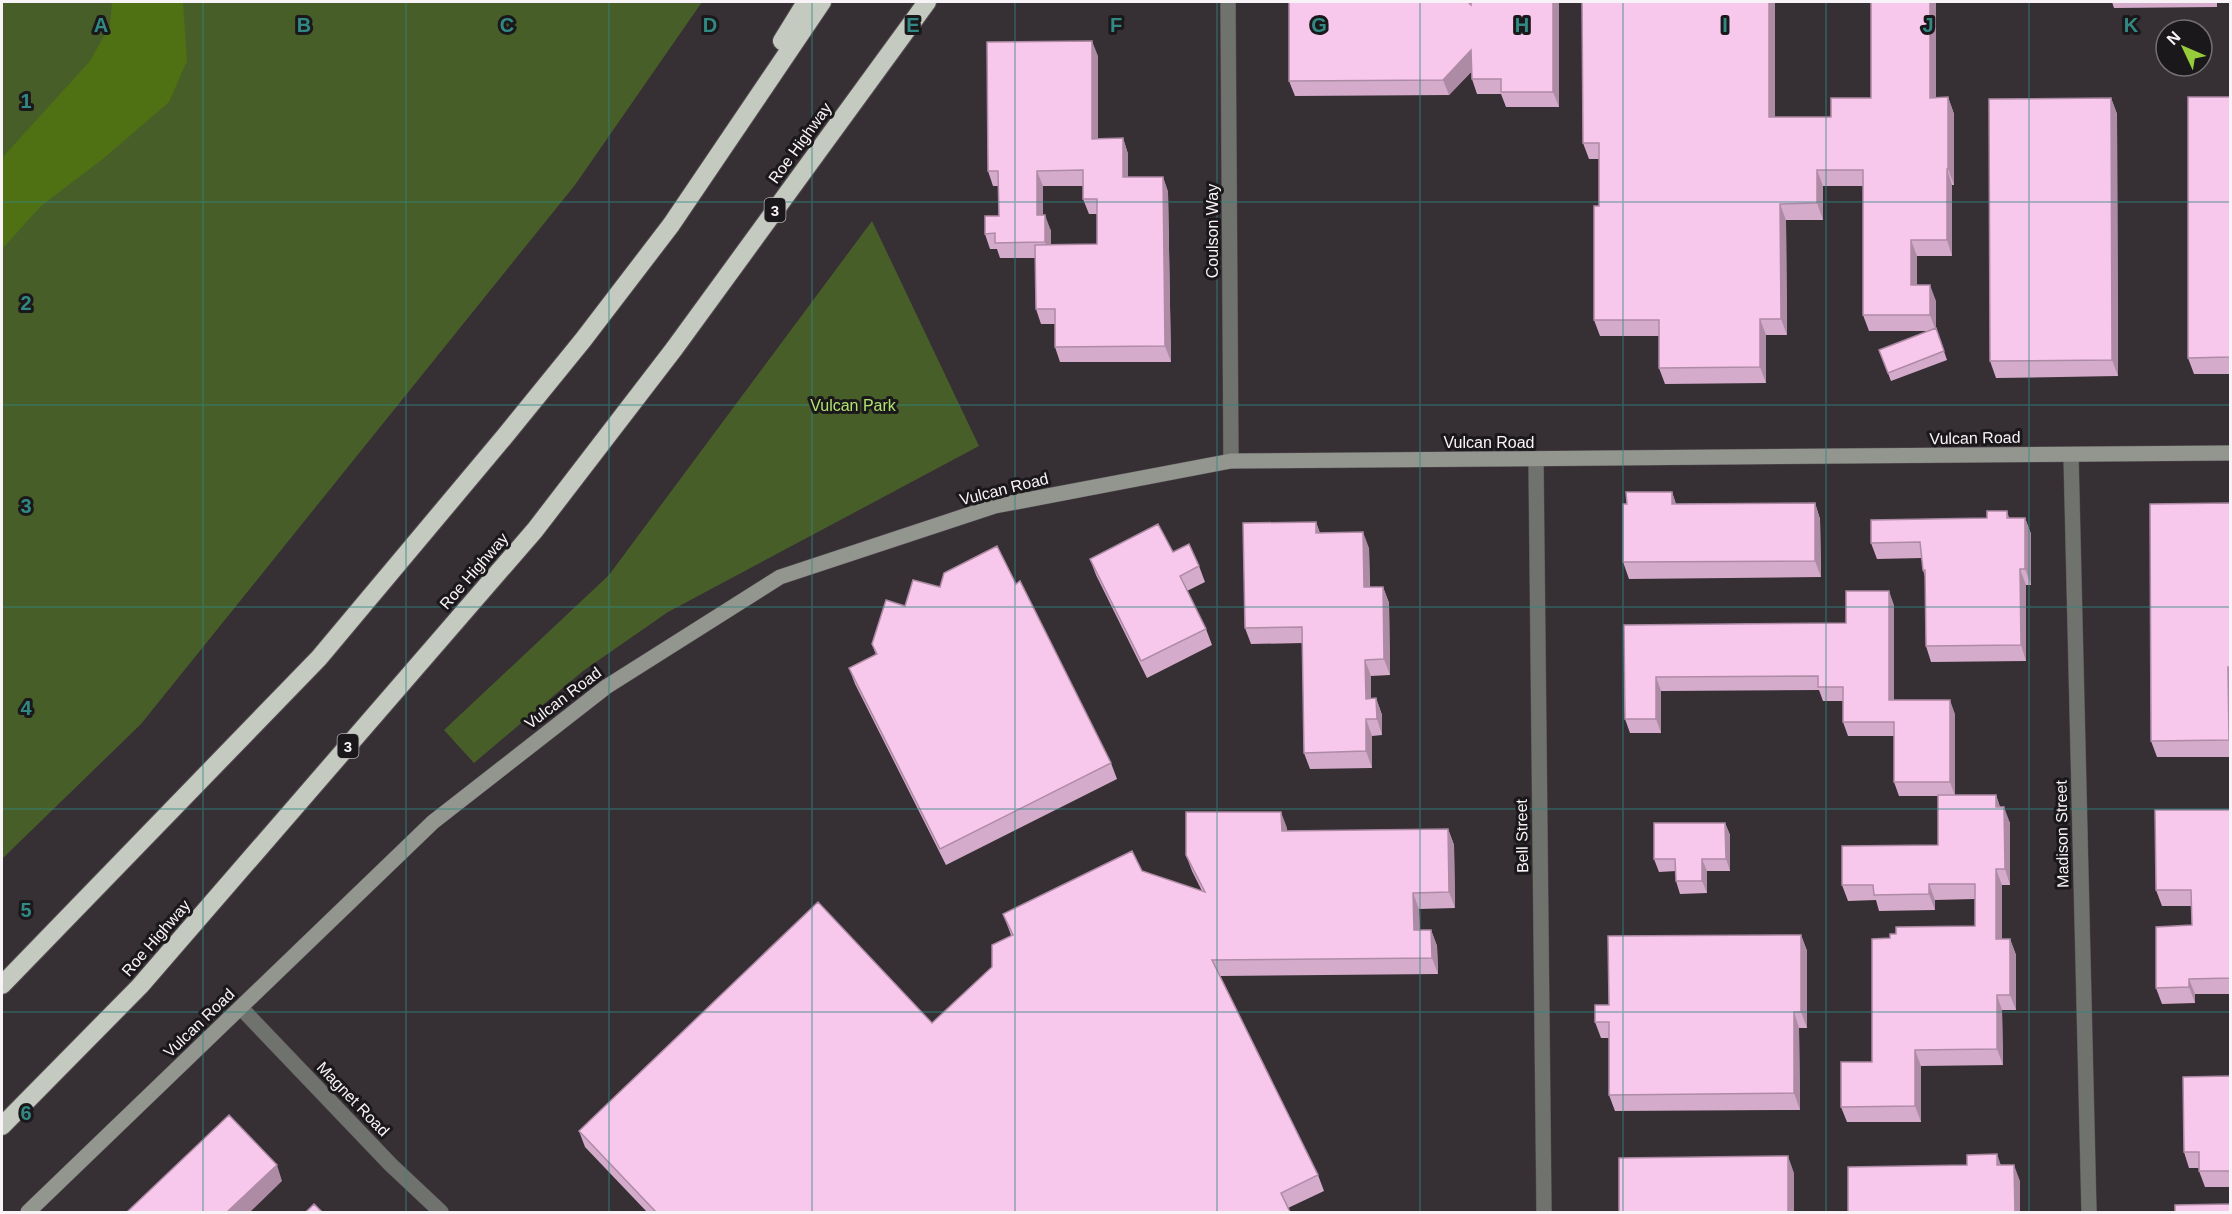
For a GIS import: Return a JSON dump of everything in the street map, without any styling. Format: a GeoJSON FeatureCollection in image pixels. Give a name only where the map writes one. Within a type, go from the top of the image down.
{"type":"FeatureCollection","features":[{"type":"Feature","properties":{"kind":"highway"},"geometry":{"type":"LineString","coordinates":[[671,225],[806,2]]}},
{"type":"Feature","properties":{"kind":"highway"},"geometry":{"type":"LineString","coordinates":[[2,985],[319,658],[583,340],[671,225],[822,2]]}},
{"type":"Feature","properties":{"kind":"highway","name":"Roe Highway"},"geometry":{"type":"LineString","coordinates":[[2,1126],[140,986],[535,530],[674,349],[927,2]]}},
{"type":"Feature","properties":{"kind":"street","name":"Coulson Way"},"geometry":{"type":"LineString","coordinates":[[1228,2],[1231,461]]}},
{"type":"Feature","properties":{"kind":"street","name":"Vulcan Road"},"geometry":{"type":"LineString","coordinates":[[28,1212],[433,822],[606,687],[780,577],[995,506],[1231,461],[2230,453]]}},
{"type":"Feature","properties":{"kind":"street","name":"Madison Street"},"geometry":{"type":"LineString","coordinates":[[2072,455],[2089,1212]]}},
{"type":"Feature","properties":{"kind":"street","name":"Bell Street"},"geometry":{"type":"LineString","coordinates":[[1536,460],[1544,1212]]}},
{"type":"Feature","properties":{"kind":"street","name":"Magnet Road"},"geometry":{"type":"LineString","coordinates":[[241,1008],[391,1164],[441,1212]]}},
{"type":"Feature","properties":{"kind":"green space"},"geometry":{"type":"Polygon","coordinates":[[[2,2],[702,2],[575,185],[141,724],[2,859],[2,2]]]}},
{"type":"Feature","properties":{"kind":"green space"},"geometry":{"type":"Polygon","coordinates":[[[112,2],[183,2],[187,61],[169,102],[104,158],[41,206],[2,249],[2,158],[90,61],[110,25],[112,2]]]}},
{"type":"Feature","properties":{"kind":"green space","name":"Vulcan Park"},"geometry":{"type":"Polygon","coordinates":[[[872,221],[979,446],[668,612],[583,671],[474,763],[444,730],[609,575],[872,221]]]}},
{"type":"Feature","properties":{"kind":"building"},"geometry":{"type":"Polygon","coordinates":[[[1289,2],[1468,2],[1471,5],[1471,2],[1553,2],[1553,92],[1501,92],[1501,79],[1472,79],[1471,50],[1443,80],[1289,81],[1289,2]]]}},
{"type":"Feature","properties":{"kind":"building"},"geometry":{"type":"Polygon","coordinates":[[[1582,2],[1769,2],[1769,117],[1831,117],[1831,98],[1871,98],[1871,2],[1930,2],[1930,98],[1948,97],[1947,240],[1911,240],[1911,285],[1930,285],[1930,315],[1863,315],[1863,170],[1817,170],[1817,203],[1780,204],[1781,319],[1760,319],[1760,367],[1659,368],[1659,320],[1594,320],[1594,206],[1599,206],[1599,143],[1583,143],[1582,2]]]}},
{"type":"Feature","properties":{"kind":"building"},"geometry":{"type":"Polygon","coordinates":[[[1092,41],[1092,139],[1123,138],[1123,177],[1163,177],[1165,346],[1055,347],[1055,309],[1036,309],[1035,245],[1097,244],[1097,199],[1083,199],[1083,170],[1037,171],[1037,215],[1045,215],[1045,242],[995,243],[995,233],[985,234],[985,216],[999,216],[998,171],[988,171],[987,42],[1092,41]]]}},
{"type":"Feature","properties":{"kind":"building"},"geometry":{"type":"Polygon","coordinates":[[[2188,97],[2230,97],[2230,357],[2188,358],[2188,97]]]}},
{"type":"Feature","properties":{"kind":"building"},"geometry":{"type":"Polygon","coordinates":[[[2111,98],[2112,360],[1990,361],[1989,99],[2111,98]]]}},
{"type":"Feature","properties":{"kind":"building"},"geometry":{"type":"Polygon","coordinates":[[[1936,328],[1944,351],[1888,373],[1879,350],[1936,328]]]}},
{"type":"Feature","properties":{"kind":"building"},"geometry":{"type":"Polygon","coordinates":[[[1626,492],[1672,492],[1672,504],[1815,503],[1815,561],[1623,562],[1623,504],[1627,504],[1626,492]]]}},
{"type":"Feature","properties":{"kind":"building"},"geometry":{"type":"Polygon","coordinates":[[[2230,503],[2229,740],[2151,741],[2150,504],[2230,503]]]}},
{"type":"Feature","properties":{"kind":"building"},"geometry":{"type":"Polygon","coordinates":[[[1987,511],[2007,511],[2007,518],[2025,518],[2025,569],[2020,569],[2021,645],[1926,646],[1925,570],[1923,570],[1920,542],[1871,543],[1871,520],[1987,518],[1987,511]]]}},
{"type":"Feature","properties":{"kind":"building"},"geometry":{"type":"Polygon","coordinates":[[[1316,522],[1316,533],[1363,532],[1364,587],[1383,587],[1384,659],[1365,660],[1366,699],[1376,698],[1377,719],[1366,719],[1366,751],[1304,753],[1302,627],[1245,628],[1243,523],[1316,522]]]}},
{"type":"Feature","properties":{"kind":"building"},"geometry":{"type":"Polygon","coordinates":[[[1158,524],[1173,552],[1189,544],[1199,566],[1180,576],[1206,629],[1141,661],[1090,559],[1158,524]]]}},
{"type":"Feature","properties":{"kind":"building"},"geometry":{"type":"Polygon","coordinates":[[[997,546],[1016,584],[1020,581],[1111,763],[940,849],[849,668],[877,654],[872,644],[886,600],[905,606],[913,580],[940,587],[944,573],[997,546]]]}},
{"type":"Feature","properties":{"kind":"building"},"geometry":{"type":"Polygon","coordinates":[[[1846,591],[1889,591],[1889,700],[1950,700],[1950,782],[1894,782],[1894,722],[1843,722],[1843,687],[1818,687],[1818,676],[1656,677],[1656,719],[1625,719],[1624,625],[1846,623],[1846,591]]]}},
{"type":"Feature","properties":{"kind":"building"},"geometry":{"type":"Polygon","coordinates":[[[1938,795],[1996,795],[1996,807],[2004,807],[2005,869],[1996,869],[1996,939],[2010,939],[2010,995],[1997,995],[1997,1049],[1915,1050],[1915,1106],[1841,1107],[1841,1062],[1872,1062],[1872,939],[1890,938],[1890,934],[1896,934],[1896,927],[1975,926],[1975,884],[1929,884],[1929,894],[1874,895],[1873,885],[1842,885],[1842,846],[1938,845],[1938,795]]]}},
{"type":"Feature","properties":{"kind":"building"},"geometry":{"type":"Polygon","coordinates":[[[2155,810],[2230,810],[2230,978],[2189,979],[2189,987],[2156,988],[2156,927],[2192,925],[2191,890],[2156,890],[2155,810]]]}},
{"type":"Feature","properties":{"kind":"building"},"geometry":{"type":"Polygon","coordinates":[[[1186,812],[1281,812],[1282,831],[1448,829],[1449,892],[1413,893],[1414,930],[1431,930],[1432,958],[1212,960],[1318,1175],[1281,1193],[1290,1212],[656,1212],[579,1131],[818,902],[932,1023],[992,967],[992,945],[1013,935],[1003,914],[1132,851],[1142,871],[1205,892],[1186,855],[1186,812]]]}},
{"type":"Feature","properties":{"kind":"building"},"geometry":{"type":"Polygon","coordinates":[[[1654,823],[1725,823],[1726,859],[1702,859],[1702,881],[1676,881],[1675,859],[1654,859],[1654,823]]]}},
{"type":"Feature","properties":{"kind":"building"},"geometry":{"type":"Polygon","coordinates":[[[1801,935],[1801,1012],[1794,1012],[1794,1093],[1609,1095],[1609,1022],[1595,1022],[1595,1005],[1609,1005],[1608,936],[1801,935]]]}},
{"type":"Feature","properties":{"kind":"building"},"geometry":{"type":"Polygon","coordinates":[[[2230,1076],[2230,1171],[2199,1171],[2199,1152],[2184,1152],[2183,1077],[2230,1076]]]}},
{"type":"Feature","properties":{"kind":"building"},"geometry":{"type":"Polygon","coordinates":[[[229,1115],[277,1165],[227,1212],[127,1212],[229,1115]]]}},
{"type":"Feature","properties":{"kind":"building"},"geometry":{"type":"Polygon","coordinates":[[[1997,1154],[1997,1165],[2014,1165],[2015,1212],[1848,1212],[1848,1167],[1967,1165],[1967,1155],[1997,1154]]]}},
{"type":"Feature","properties":{"kind":"building"},"geometry":{"type":"Polygon","coordinates":[[[1788,1156],[1788,1212],[1619,1212],[1619,1158],[1788,1156]]]}},
{"type":"Feature","properties":{"kind":"building"},"geometry":{"type":"Polygon","coordinates":[[[314,1204],[322,1212],[306,1212],[314,1204]]]}},
{"type":"Feature","properties":{"kind":"building"},"geometry":{"type":"Polygon","coordinates":[[[2230,1204],[2230,1212],[2175,1212],[2175,1205],[2230,1204]]]}}]}
